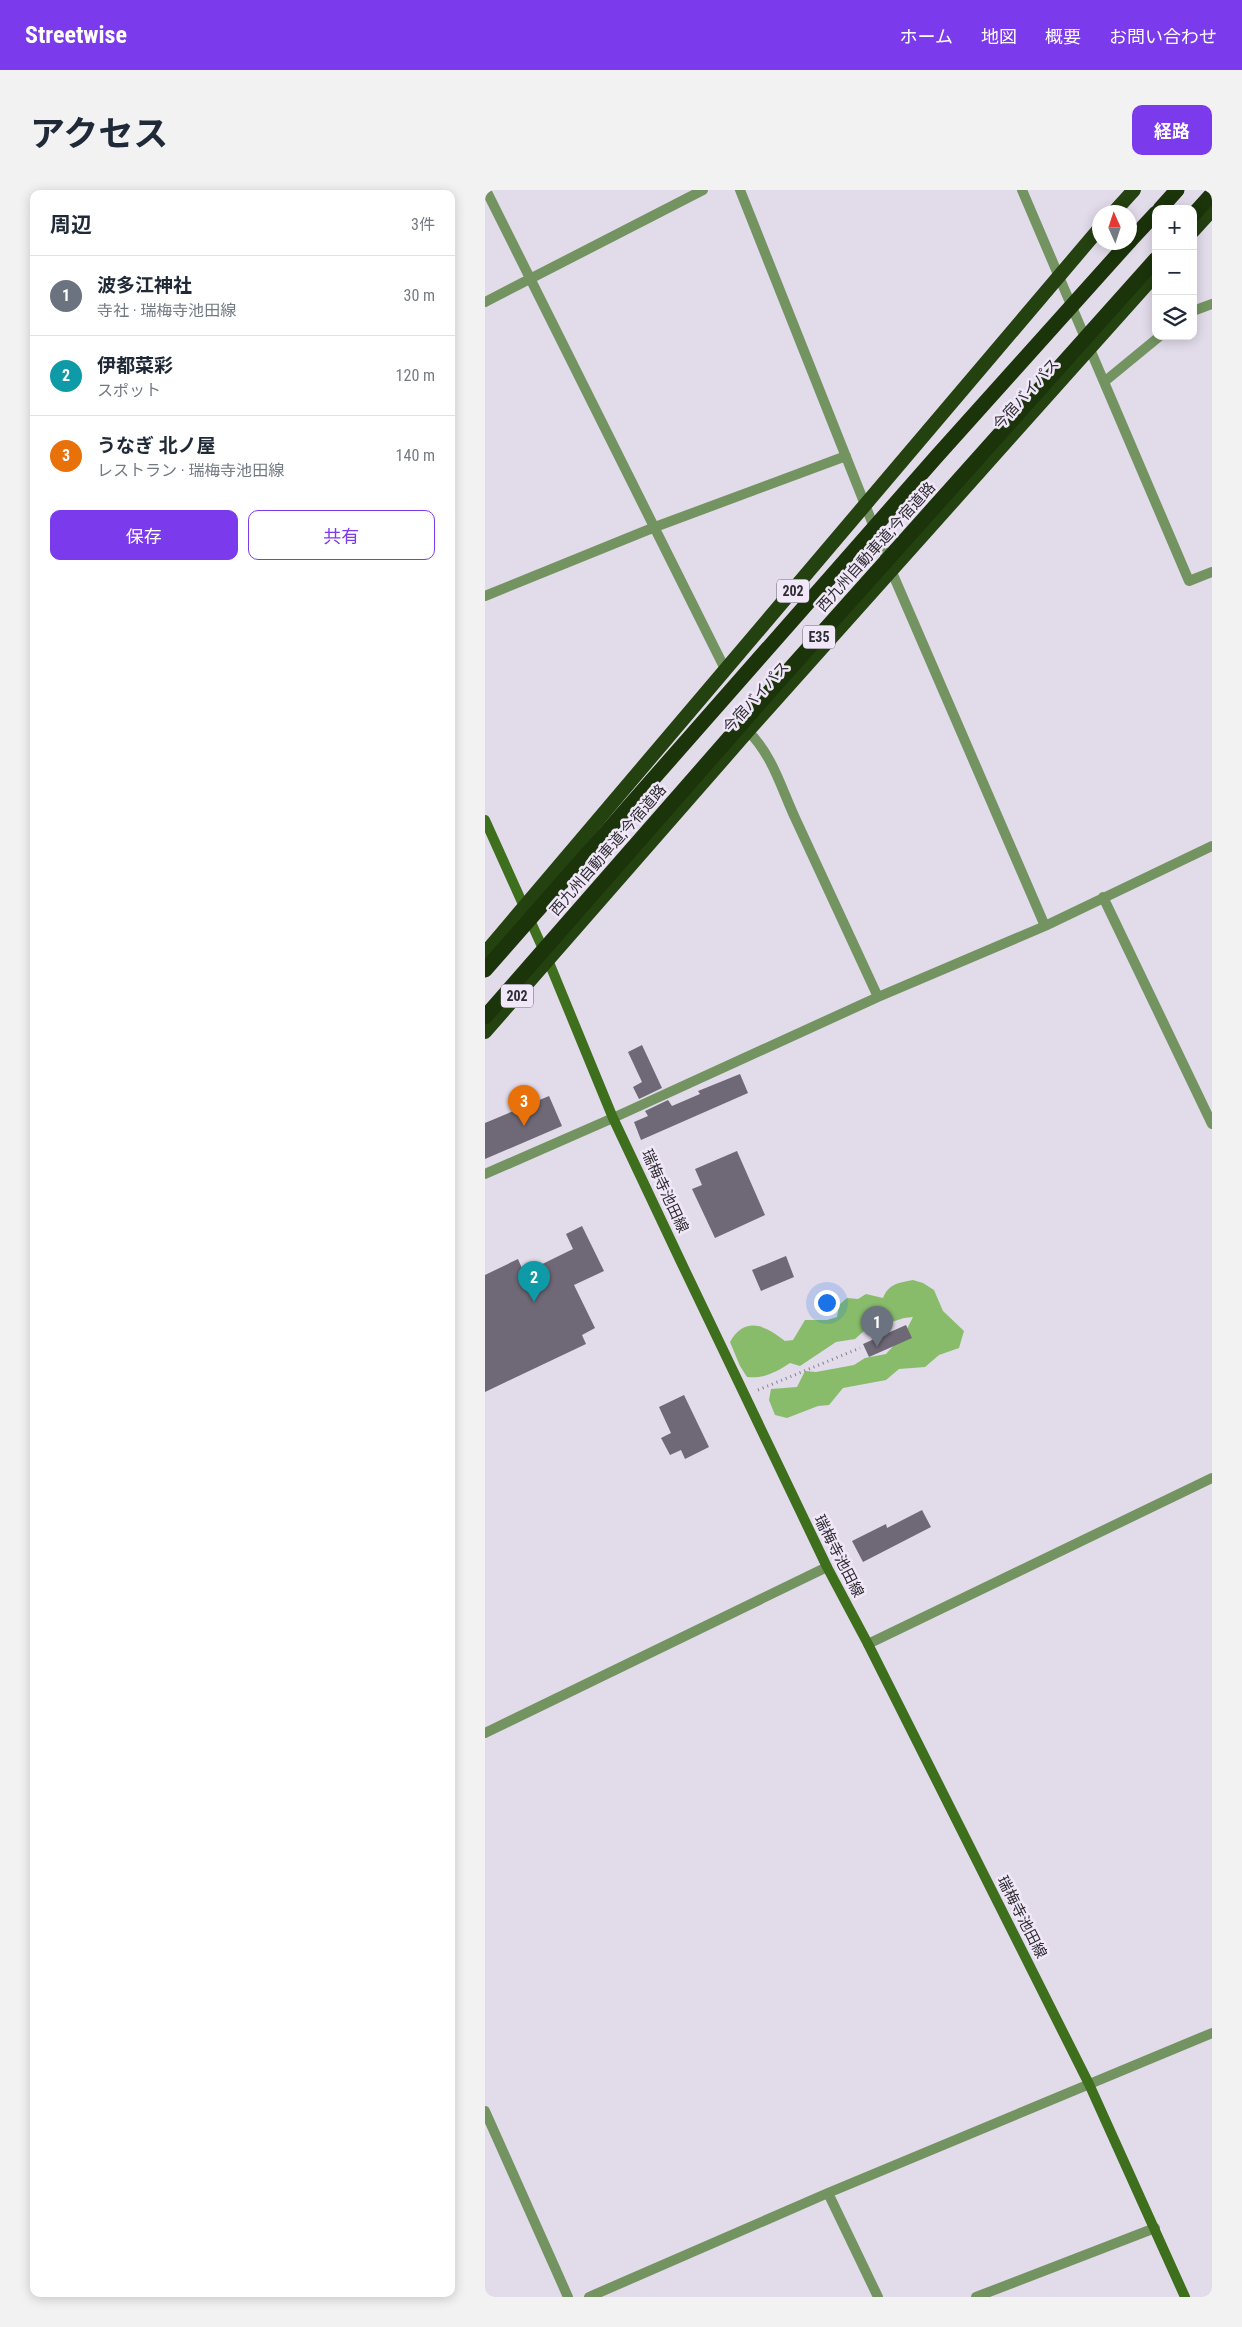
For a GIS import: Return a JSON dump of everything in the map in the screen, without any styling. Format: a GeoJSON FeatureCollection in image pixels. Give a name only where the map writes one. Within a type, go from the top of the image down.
{"type":"FeatureCollection","features":[{"type":"Feature","properties":{"kind":"highway"},"geometry":{"type":"LineString","coordinates":[[1120,205],[1134,190]]}},
{"type":"Feature","properties":{"kind":"highway"},"geometry":{"type":"LineString","coordinates":[[1164,205],[1177,190]]}},
{"type":"Feature","properties":{"kind":"highway"},"geometry":{"type":"LineString","coordinates":[[1197,211],[1212,194]]}},
{"type":"Feature","properties":{"kind":"highway"},"geometry":{"type":"LineString","coordinates":[[1197,227],[1212,210]]}},
{"type":"Feature","properties":{"kind":"highway","name":"西九州自動車道;今宿道路"},"geometry":{"type":"LineString","coordinates":[[1137,233],[1152,217]]}},
{"type":"Feature","properties":{"kind":"highway","name":"202"},"geometry":{"type":"LineString","coordinates":[[485,953],[1092,237]]}},
{"type":"Feature","properties":{"kind":"highway","name":"西九州自動車道;今宿道路"},"geometry":{"type":"LineString","coordinates":[[485,970],[937,456],[1122,250]]}},
{"type":"Feature","properties":{"kind":"highway","name":"西九州自動車道;今宿道路"},"geometry":{"type":"LineString","coordinates":[[485,1017],[771,690],[1152,263]]}},
{"type":"Feature","properties":{"kind":"highway","name":"今宿バイパス"},"geometry":{"type":"LineString","coordinates":[[485,1032],[748,731],[1152,278]]}},
{"type":"Feature","properties":{"kind":"main road","name":"瑞梅寺池田線"},"geometry":{"type":"LineString","coordinates":[[485,820],[548,960],[613,1118],[827,1567],[868,1644],[1089,2084],[1185,2297]]}},
{"type":"Feature","properties":{"kind":"street"},"geometry":{"type":"LineString","coordinates":[[487,190],[726,671]]}},
{"type":"Feature","properties":{"kind":"street"},"geometry":{"type":"LineString","coordinates":[[485,302],[703,190]]}},
{"type":"Feature","properties":{"kind":"street"},"geometry":{"type":"LineString","coordinates":[[740,190],[891,570],[1045,926]]}},
{"type":"Feature","properties":{"kind":"street"},"geometry":{"type":"LineString","coordinates":[[1022,190],[1189,581],[1212,572]]}},
{"type":"Feature","properties":{"kind":"street"},"geometry":{"type":"LineString","coordinates":[[1197,310],[1212,304]]}},
{"type":"Feature","properties":{"kind":"street"},"geometry":{"type":"LineString","coordinates":[[1104,382],[1155,340]]}},
{"type":"Feature","properties":{"kind":"street"},"geometry":{"type":"LineString","coordinates":[[485,596],[655,527],[846,456]]}},
{"type":"Feature","properties":{"kind":"street"},"geometry":{"type":"LineString","coordinates":[[748,731],[761,744],[769,757],[878,997]]}},
{"type":"Feature","properties":{"kind":"street"},"geometry":{"type":"LineString","coordinates":[[485,1174],[613,1118],[878,997],[1045,926],[1212,846]]}},
{"type":"Feature","properties":{"kind":"street"},"geometry":{"type":"LineString","coordinates":[[1103,897],[1212,1124]]}},
{"type":"Feature","properties":{"kind":"street"},"geometry":{"type":"LineString","coordinates":[[868,1644],[1212,1478]]}},
{"type":"Feature","properties":{"kind":"street"},"geometry":{"type":"LineString","coordinates":[[485,1733],[827,1567]]}},
{"type":"Feature","properties":{"kind":"street"},"geometry":{"type":"LineString","coordinates":[[589,2297],[828,2192],[1212,2033]]}},
{"type":"Feature","properties":{"kind":"street"},"geometry":{"type":"LineString","coordinates":[[485,2111],[568,2297]]}},
{"type":"Feature","properties":{"kind":"street"},"geometry":{"type":"LineString","coordinates":[[828,2192],[878,2297]]}},
{"type":"Feature","properties":{"kind":"street"},"geometry":{"type":"LineString","coordinates":[[976,2297],[1155,2228]]}},
{"type":"Feature","properties":{"kind":"path"},"geometry":{"type":"LineString","coordinates":[[758,1390],[860,1348]]}},
{"type":"Feature","properties":{"kind":"green space"},"geometry":{"type":"Polygon","coordinates":[[[913,1280],[923,1283],[934,1290],[943,1311],[964,1331],[959,1348],[939,1355],[925,1367],[899,1369],[886,1380],[843,1388],[829,1405],[818,1406],[787,1418],[775,1415],[769,1400],[771,1389],[797,1387],[805,1371],[816,1372],[854,1365],[865,1358],[886,1354],[905,1333],[913,1317],[904,1318],[864,1331],[855,1339],[836,1342],[800,1366],[790,1363],[775,1372],[759,1377],[747,1377],[730,1342],[736,1334],[749,1326],[763,1327],[785,1341],[793,1340],[805,1320],[827,1320],[837,1317],[839,1305],[847,1298],[858,1299],[866,1294],[883,1298],[891,1287],[913,1280]]]}},
{"type":"Feature","properties":{"kind":"building"},"geometry":{"type":"Polygon","coordinates":[[[642,1045],[662,1088],[639,1099],[633,1087],[642,1082],[628,1052],[642,1045]]]}},
{"type":"Feature","properties":{"kind":"building"},"geometry":{"type":"Polygon","coordinates":[[[740,1074],[748,1093],[641,1140],[634,1122],[648,1116],[645,1111],[668,1100],[672,1106],[700,1094],[698,1091],[740,1074]]]}},
{"type":"Feature","properties":{"kind":"building"},"geometry":{"type":"Polygon","coordinates":[[[549,1096],[562,1126],[485,1159],[485,1123],[549,1096]]]}},
{"type":"Feature","properties":{"kind":"building"},"geometry":{"type":"Polygon","coordinates":[[[737,1151],[765,1215],[715,1238],[692,1189],[702,1185],[695,1169],[737,1151]]]}},
{"type":"Feature","properties":{"kind":"building"},"geometry":{"type":"Polygon","coordinates":[[[582,1226],[604,1271],[574,1285],[595,1328],[582,1335],[586,1344],[485,1392],[485,1275],[518,1259],[524,1273],[573,1249],[566,1234],[582,1226]]]}},
{"type":"Feature","properties":{"kind":"building"},"geometry":{"type":"Polygon","coordinates":[[[786,1256],[794,1277],[761,1291],[752,1270],[786,1256]]]}},
{"type":"Feature","properties":{"kind":"building"},"geometry":{"type":"Polygon","coordinates":[[[906,1325],[912,1338],[869,1357],[863,1344],[906,1325]]]}},
{"type":"Feature","properties":{"kind":"building"},"geometry":{"type":"Polygon","coordinates":[[[684,1395],[709,1447],[685,1459],[681,1450],[670,1455],[661,1438],[671,1433],[659,1407],[684,1395]]]}},
{"type":"Feature","properties":{"kind":"building"},"geometry":{"type":"Polygon","coordinates":[[[922,1510],[931,1527],[863,1562],[852,1541],[886,1524],[887,1528],[922,1510]]]}},
{"type":"Feature","properties":{"kind":"place","name":"うなぎ 北ノ屋"},"geometry":{"type":"Point","coordinates":[524,1126]}},
{"type":"Feature","properties":{"kind":"place","name":"伊都菜彩"},"geometry":{"type":"Point","coordinates":[534,1302]}},
{"type":"Feature","properties":{"kind":"place","name":"波多江神社"},"geometry":{"type":"Point","coordinates":[877,1347]}}]}
